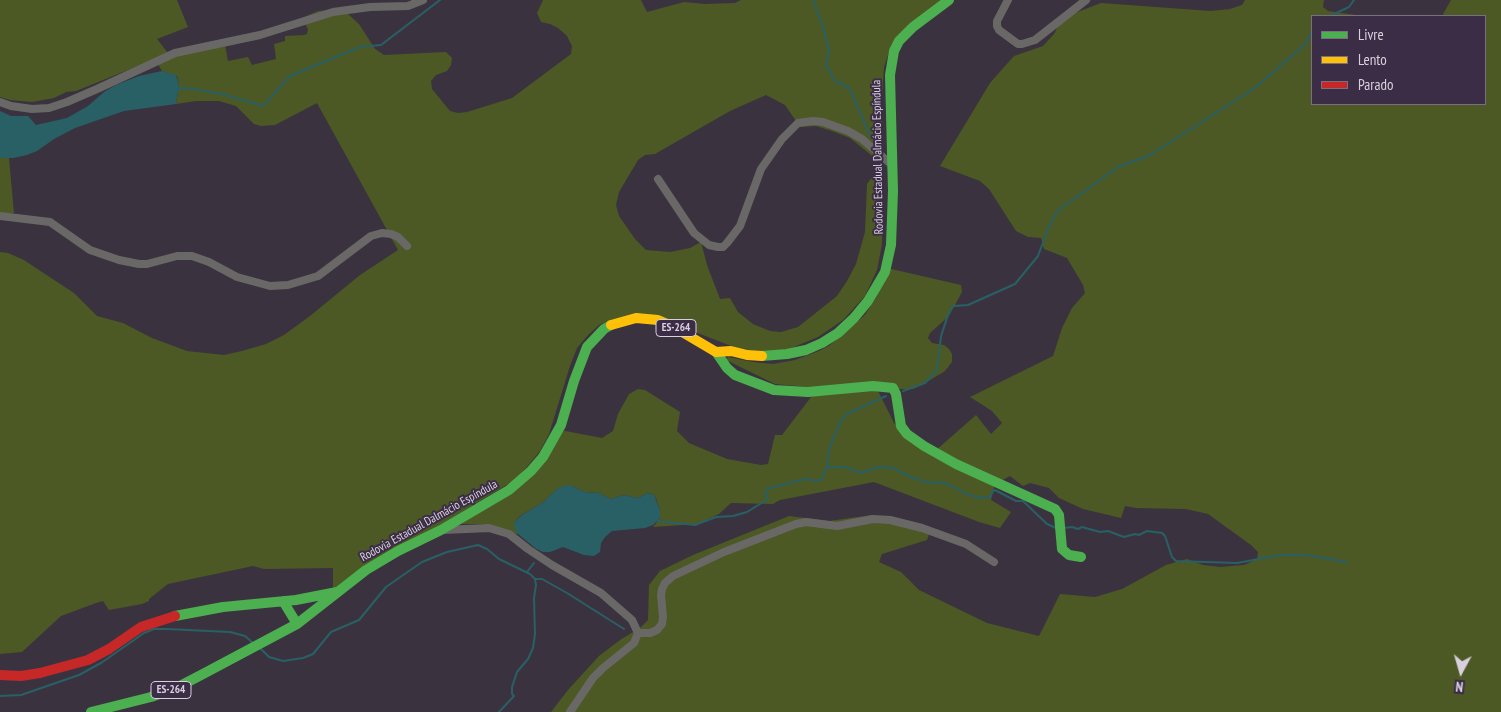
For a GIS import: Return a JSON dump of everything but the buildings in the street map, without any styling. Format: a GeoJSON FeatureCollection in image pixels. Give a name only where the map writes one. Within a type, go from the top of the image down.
{"type":"FeatureCollection","features":[{"type":"Feature","properties":{"kind":"main road","name":"Rodovia Estadual Dalmácio Espíndula"},"geometry":{"type":"LineString","coordinates":[[91,712],[152,697],[178,687],[270,639],[296,624],[366,570],[398,551],[441,530],[509,490],[532,471],[543,457],[561,425],[574,381],[587,347],[604,329],[626,320],[646,318],[672,326],[716,352],[731,351],[747,355],[766,356],[806,350],[838,333],[868,302],[878,287],[889,258],[893,224],[890,75],[894,51],[899,41],[913,27],[949,0]]}},
{"type":"Feature","properties":{"kind":"main road"},"geometry":{"type":"LineString","coordinates":[[716,352],[727,368],[735,374],[774,390],[808,392],[873,386],[893,388],[896,394],[901,426],[907,434],[956,464],[1055,509],[1059,515],[1062,549],[1069,555],[1081,557]]}},
{"type":"Feature","properties":{"kind":"main road"},"geometry":{"type":"LineString","coordinates":[[0,675],[20,676],[40,673],[88,660],[109,649],[141,627],[177,615],[223,607],[296,600],[337,592]]}},
{"type":"Feature","properties":{"kind":"main road"},"geometry":{"type":"LineString","coordinates":[[283,601],[296,624]]}},
{"type":"Feature","properties":{"kind":"street"},"geometry":{"type":"LineString","coordinates":[[0,102],[11,106],[49,108],[97,89],[174,53],[260,35],[333,12],[370,7],[408,6],[424,0]]}},
{"type":"Feature","properties":{"kind":"street"},"geometry":{"type":"LineString","coordinates":[[1008,0],[997,21],[997,26],[999,30],[1018,44],[1035,40],[1086,0]]}},
{"type":"Feature","properties":{"kind":"street"},"geometry":{"type":"LineString","coordinates":[[658,179],[694,233],[708,245],[718,247],[727,243],[740,226],[761,169],[782,139],[798,123],[813,121],[835,125],[862,139],[892,165]]}},
{"type":"Feature","properties":{"kind":"street"},"geometry":{"type":"LineString","coordinates":[[0,216],[50,222],[90,250],[119,260],[146,264],[177,256],[192,256],[210,262],[236,277],[270,286],[288,285],[318,276],[370,236],[382,233],[391,234],[398,237],[407,246]]}},
{"type":"Feature","properties":{"kind":"street"},"geometry":{"type":"LineString","coordinates":[[638,633],[650,633],[657,630],[662,624],[662,589],[665,583],[673,576],[724,552],[796,524],[806,522],[837,526],[873,519],[890,520],[931,531],[966,544],[994,562]]}},
{"type":"Feature","properties":{"kind":"street"},"geometry":{"type":"LineString","coordinates":[[441,530],[489,528],[509,534],[552,565],[602,593],[632,620],[638,633],[634,644],[593,678],[570,712]]}},
{"type":"Feature","properties":{"kind":"green space"},"geometry":{"type":"Polygon","coordinates":[[[0,0],[177,0],[188,27],[157,39],[168,53],[191,46],[224,40],[228,61],[248,57],[252,65],[276,59],[274,44],[285,41],[285,36],[307,34],[308,29],[302,18],[318,11],[332,10],[348,14],[359,24],[375,49],[384,55],[446,52],[452,58],[451,65],[447,71],[436,75],[431,81],[432,89],[450,111],[458,113],[512,98],[571,54],[572,46],[567,36],[558,28],[541,22],[537,13],[543,0],[641,0],[647,12],[684,2],[705,4],[735,3],[741,0],[941,0],[889,52],[884,67],[882,96],[882,164],[882,244],[877,270],[865,296],[843,320],[818,337],[789,349],[764,352],[739,349],[677,325],[614,319],[599,325],[577,348],[549,434],[540,451],[520,475],[333,590],[333,568],[264,569],[253,566],[168,584],[149,601],[142,604],[109,610],[103,601],[96,603],[61,616],[22,652],[0,654],[0,252],[8,253],[24,260],[74,293],[97,316],[123,323],[152,338],[187,351],[224,355],[266,344],[284,335],[360,275],[398,250],[317,103],[275,125],[261,126],[254,124],[236,106],[219,101],[196,101],[176,104],[179,85],[177,76],[162,71],[155,59],[54,98],[32,102],[0,97],[0,0]],[[766,95],[730,111],[655,154],[645,155],[638,160],[619,192],[616,205],[619,216],[635,239],[646,250],[670,252],[690,248],[701,242],[707,265],[720,299],[730,298],[738,312],[753,324],[770,331],[781,332],[798,327],[837,296],[847,281],[856,264],[865,232],[867,184],[882,164],[850,138],[816,126],[800,127],[785,105],[766,95]]]}},
{"type":"Feature","properties":{"kind":"green space"},"geometry":{"type":"Polygon","coordinates":[[[1245,0],[1324,0],[1323,7],[1328,11],[1356,15],[1311,15],[1311,105],[1486,105],[1486,15],[1443,15],[1451,0],[1501,0],[1501,712],[551,712],[599,656],[648,620],[649,585],[660,571],[693,555],[789,516],[829,521],[872,515],[930,531],[927,540],[882,554],[879,562],[901,572],[919,590],[987,623],[1039,636],[1060,594],[1095,597],[1122,589],[1166,565],[1187,559],[1203,565],[1220,567],[1244,565],[1257,559],[1258,552],[1251,545],[1208,514],[1186,509],[1125,506],[1121,518],[1083,509],[1059,498],[1049,488],[1030,483],[1023,486],[1010,476],[995,484],[991,500],[1011,512],[1000,528],[979,522],[874,482],[780,500],[773,504],[731,503],[719,514],[697,524],[653,527],[660,518],[660,510],[656,498],[651,493],[637,498],[624,495],[611,499],[599,493],[584,492],[572,486],[557,489],[542,503],[520,516],[515,521],[515,528],[518,534],[508,534],[495,527],[479,524],[461,524],[499,499],[560,430],[602,438],[613,431],[618,414],[629,394],[638,389],[645,390],[680,412],[677,431],[689,443],[727,459],[761,465],[768,464],[775,435],[782,435],[818,388],[775,384],[726,360],[728,357],[773,364],[795,360],[830,345],[864,316],[876,298],[887,268],[961,285],[962,292],[949,316],[930,333],[928,338],[932,343],[944,345],[952,354],[952,362],[945,371],[913,389],[894,389],[875,385],[894,423],[934,452],[976,415],[991,434],[1002,423],[992,411],[970,397],[1053,356],[1062,328],[1072,308],[1085,293],[1083,285],[1067,258],[1044,249],[1041,238],[1028,237],[1016,231],[989,189],[980,181],[940,166],[990,83],[1014,56],[1043,46],[1054,34],[1062,18],[1101,3],[1211,11],[1230,9],[1242,5],[1245,0]]]}},
{"type":"Feature","properties":{"kind":"green space"},"geometry":{"type":"Polygon","coordinates":[[[0,158],[9,158],[14,213],[0,214],[0,158]]]}},
{"type":"Feature","properties":{"kind":"water"},"geometry":{"type":"Polygon","coordinates":[[[162,71],[176,75],[179,85],[176,104],[124,111],[75,128],[27,155],[0,158],[0,111],[11,116],[28,116],[36,125],[67,118],[88,106],[104,92],[116,85],[139,76],[162,71]]]}},
{"type":"Feature","properties":{"kind":"water"},"geometry":{"type":"Polygon","coordinates":[[[566,485],[584,492],[599,493],[611,499],[624,495],[637,498],[651,493],[655,497],[660,510],[660,518],[653,525],[645,528],[612,531],[601,543],[600,552],[594,556],[584,555],[563,547],[550,552],[543,552],[517,533],[514,527],[515,521],[542,503],[557,489],[566,485]]]}},
{"type":"Feature","properties":{"kind":"waterway"},"geometry":{"type":"LineString","coordinates":[[176,93],[180,89],[186,88],[222,94],[263,106],[290,76],[360,47],[381,45],[440,0]]}},
{"type":"Feature","properties":{"kind":"waterway"},"geometry":{"type":"LineString","coordinates":[[813,0],[829,51],[826,65],[835,81],[848,87],[851,91],[870,136]]}},
{"type":"Feature","properties":{"kind":"waterway"},"geometry":{"type":"LineString","coordinates":[[1332,15],[1349,7],[1354,0]]}},
{"type":"Feature","properties":{"kind":"waterway"},"geometry":{"type":"LineString","coordinates":[[903,391],[925,383],[936,371],[941,336],[953,306],[968,305],[1015,284],[1038,256],[1055,215],[1064,206],[1118,167],[1150,155],[1255,88],[1303,46],[1311,34]]}},
{"type":"Feature","properties":{"kind":"waterway"},"geometry":{"type":"LineString","coordinates":[[658,521],[695,525],[716,517],[733,516],[747,512],[768,499],[765,492],[767,489],[805,479],[817,481],[822,479],[827,467],[829,449],[841,420],[847,414],[886,396]]}},
{"type":"Feature","properties":{"kind":"waterway"},"geometry":{"type":"LineString","coordinates":[[827,467],[845,467],[861,473],[878,467],[893,468],[913,478],[930,483],[948,484],[966,494],[980,498],[990,497],[995,490],[1016,501],[1023,501],[1047,524],[1056,528]]}},
{"type":"Feature","properties":{"kind":"waterway"},"geometry":{"type":"LineString","coordinates":[[1064,528],[1072,527],[1078,529],[1082,527],[1100,532],[1108,531],[1124,537],[1135,534],[1139,535],[1147,531],[1162,533],[1165,536],[1172,557],[1176,561],[1237,563],[1281,555],[1306,555],[1347,562]]}},
{"type":"Feature","properties":{"kind":"waterway"},"geometry":{"type":"LineString","coordinates":[[261,649],[269,657],[283,661],[303,658],[313,654],[331,632],[359,620],[386,587],[422,562],[447,552],[478,545],[487,549],[499,559],[530,574],[535,579],[536,585],[533,648],[528,659],[517,672],[512,687],[512,694],[514,696],[499,712]]}},
{"type":"Feature","properties":{"kind":"waterway"},"geometry":{"type":"LineString","coordinates":[[527,572],[534,563]]}},
{"type":"Feature","properties":{"kind":"waterway"},"geometry":{"type":"LineString","coordinates":[[535,579],[542,579],[567,593],[624,629]]}},
{"type":"Feature","properties":{"kind":"waterway"},"geometry":{"type":"LineString","coordinates":[[0,696],[21,695],[79,675],[101,663],[144,633],[154,629],[230,632],[245,636],[253,643]]}},
{"type":"Feature","properties":{"kind":"traffic: fast"},"geometry":{"type":"LineString","coordinates":[[762,356],[806,350],[838,333],[868,301],[885,272],[891,245],[893,191],[890,75],[894,51],[899,41],[913,27],[949,0]]}},
{"type":"Feature","properties":{"kind":"traffic: fast"},"geometry":{"type":"LineString","coordinates":[[91,712],[151,697],[178,687],[203,674],[297,624],[366,570],[398,551],[441,530],[509,490],[531,471],[543,457],[561,425],[574,381],[587,347],[604,329],[611,325]]}},
{"type":"Feature","properties":{"kind":"traffic: fast"},"geometry":{"type":"LineString","coordinates":[[716,352],[727,368],[735,375],[774,390],[808,392],[873,386],[893,388],[896,394],[901,426],[907,434],[956,464],[1055,509],[1059,515],[1062,549],[1069,555],[1081,557]]}},
{"type":"Feature","properties":{"kind":"traffic: fast"},"geometry":{"type":"LineString","coordinates":[[175,616],[223,607],[296,600],[337,592]]}},
{"type":"Feature","properties":{"kind":"traffic: fast"},"geometry":{"type":"LineString","coordinates":[[283,601],[297,624]]}},
{"type":"Feature","properties":{"kind":"traffic: slow"},"geometry":{"type":"LineString","coordinates":[[611,325],[636,318],[658,320],[672,326],[716,352],[731,351],[762,356]]}},
{"type":"Feature","properties":{"kind":"traffic: jam"},"geometry":{"type":"LineString","coordinates":[[0,675],[21,676],[40,673],[88,660],[109,649],[141,627],[175,616]]}}]}
